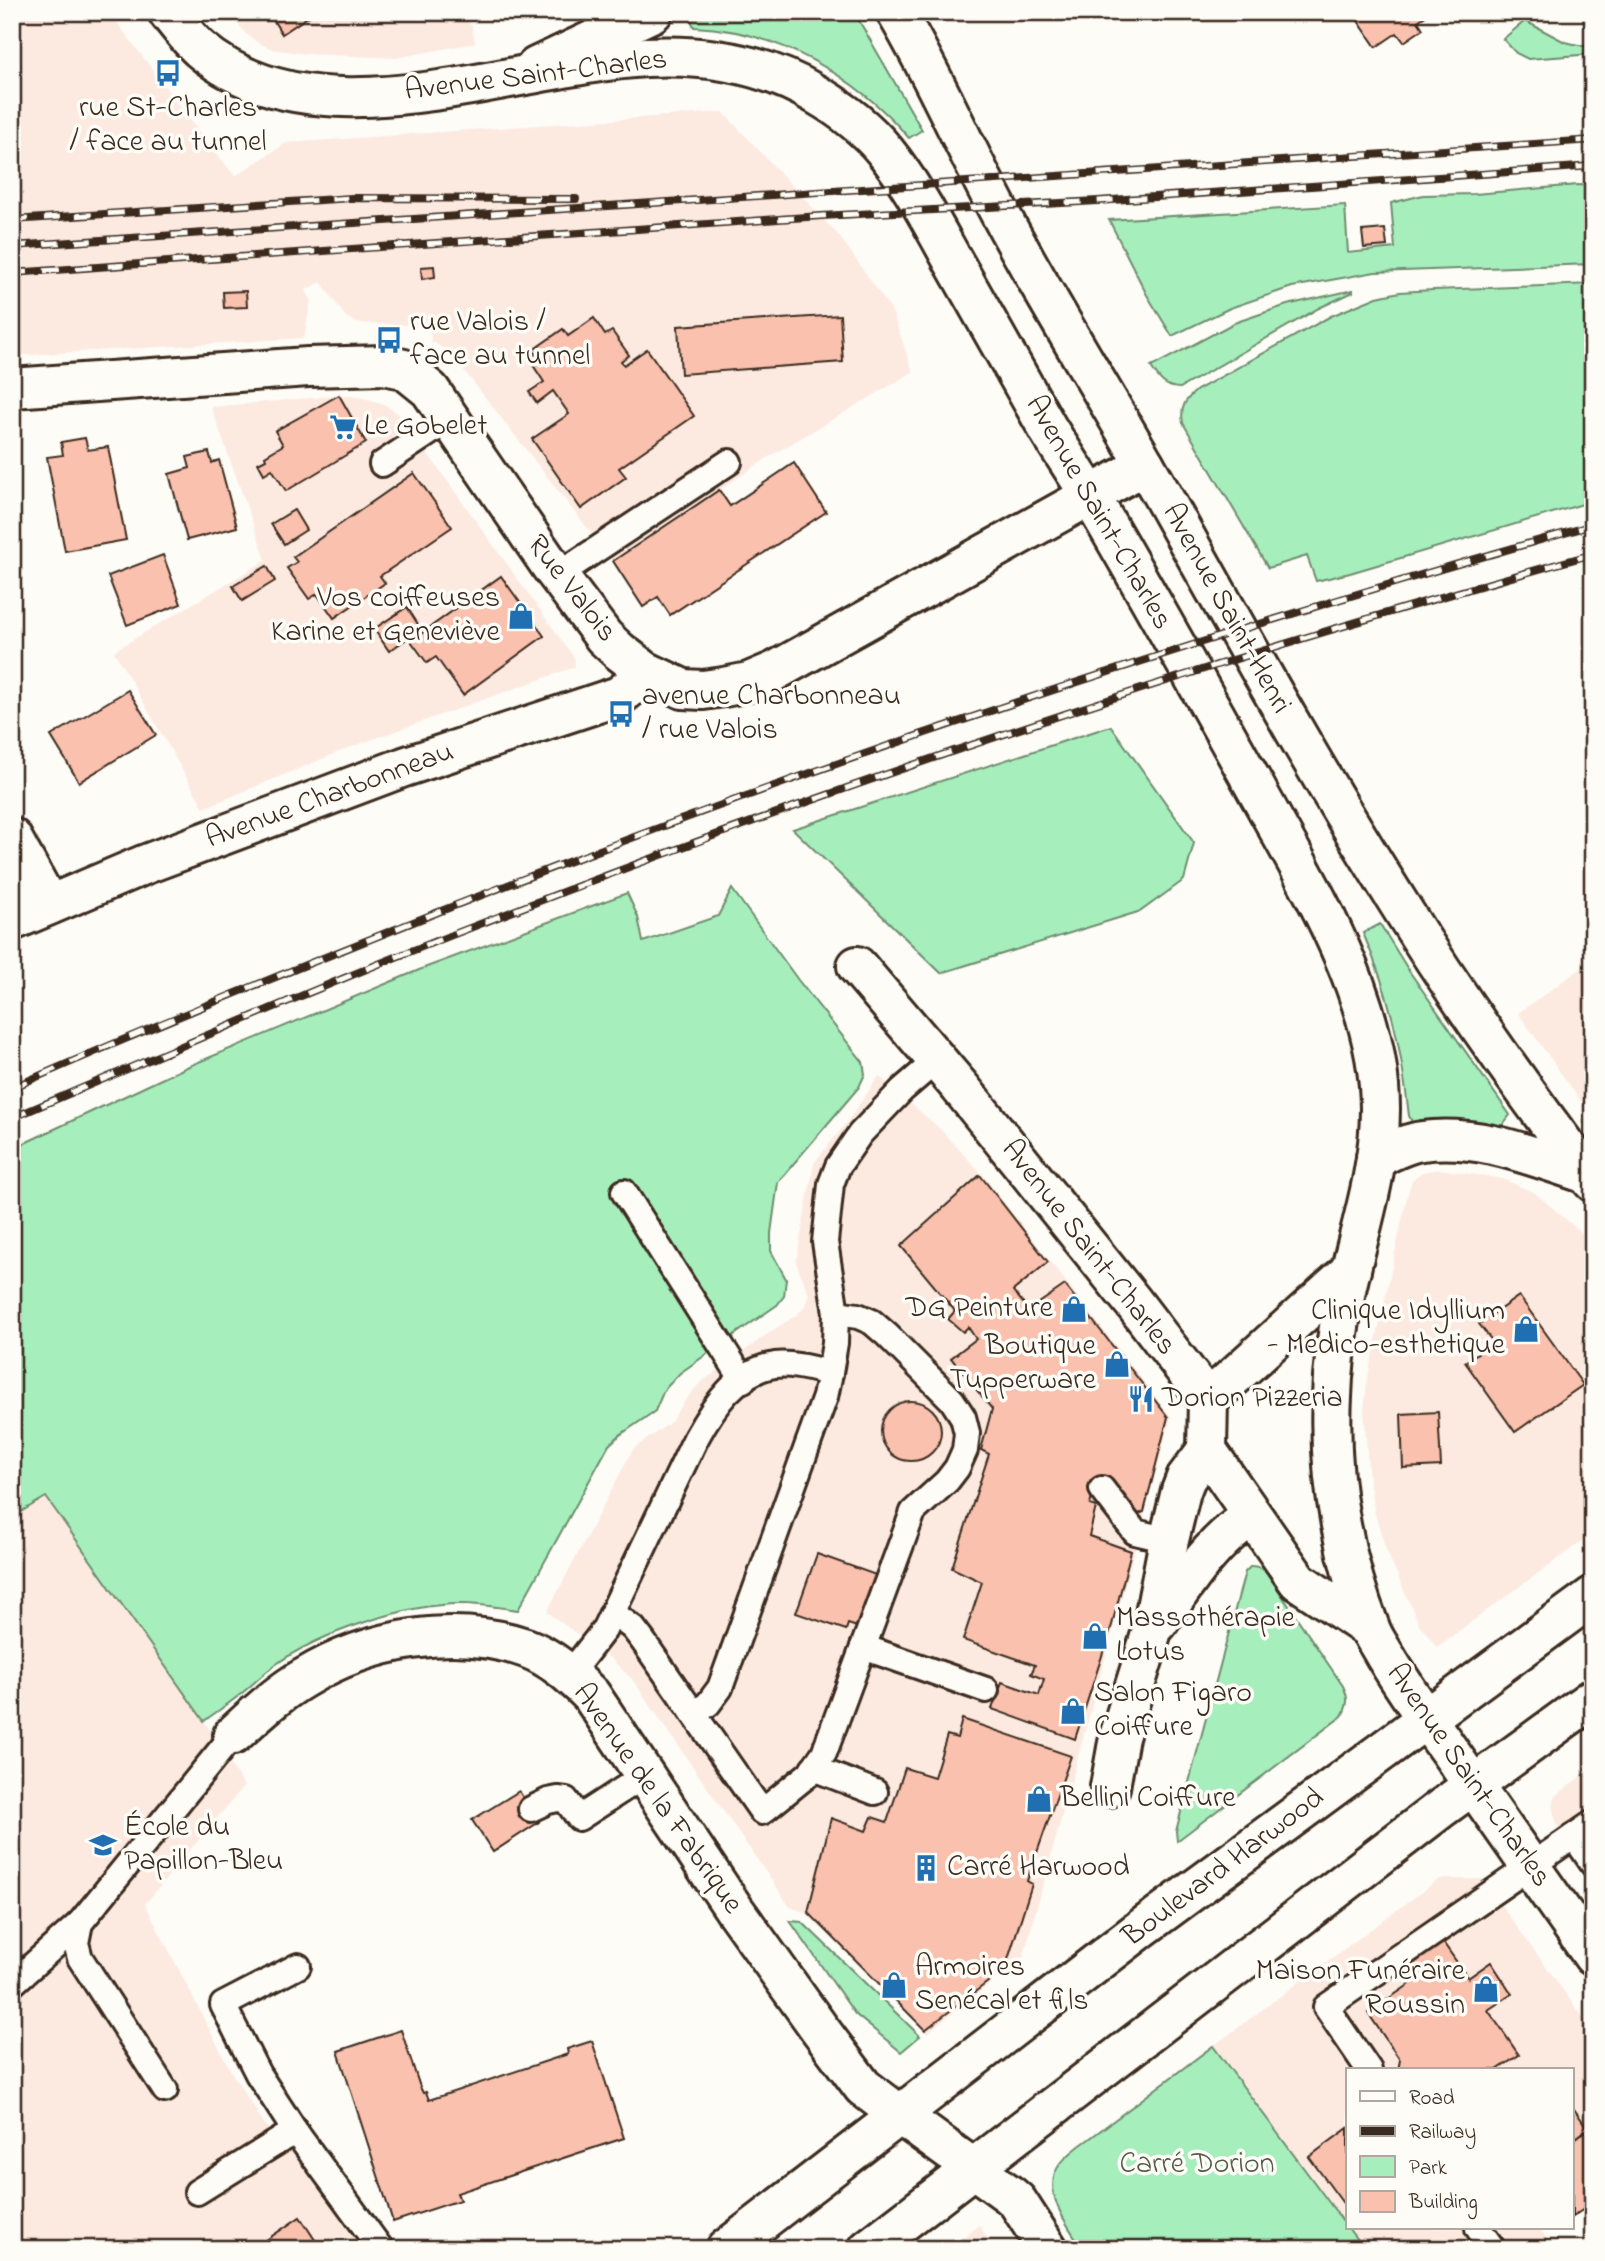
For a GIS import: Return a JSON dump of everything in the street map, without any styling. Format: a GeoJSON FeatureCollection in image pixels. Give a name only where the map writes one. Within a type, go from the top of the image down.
{"type":"FeatureCollection","features":[{"type":"Feature","properties":{"kind":"main road","name":"Avenue Saint-Charles"},"geometry":{"type":"LineString","coordinates":[[168,12],[201,50],[220,63],[249,79],[283,90],[314,95],[394,95],[440,90],[596,63],[648,57],[728,61],[790,80],[841,111],[883,148],[910,187],[1050,432],[1090,496],[1326,915],[1340,948],[1369,1031],[1378,1073],[1380,1110],[1376,1158],[1360,1239],[1342,1307],[1335,1360],[1333,1453],[1341,1525],[1370,1629],[1400,1682],[1593,1956]]}},
{"type":"Feature","properties":{"kind":"main road"},"geometry":{"type":"LineString","coordinates":[[515,76],[653,12]]}},
{"type":"Feature","properties":{"kind":"main road","name":"Avenue Saint-Henri"},"geometry":{"type":"LineString","coordinates":[[896,12],[1003,218],[1298,738],[1401,908],[1507,1066],[1590,1178]]}},
{"type":"Feature","properties":{"kind":"main road","name":"Rue Valois"},"geometry":{"type":"LineString","coordinates":[[12,388],[308,367],[394,365],[404,369],[421,380],[430,390],[604,637],[645,671],[683,689],[704,690],[749,682],[808,653],[1145,465]]}},
{"type":"Feature","properties":{"kind":"main road","name":"Avenue Charbonneau"},"geometry":{"type":"LineString","coordinates":[[12,921],[146,864],[404,767],[619,696],[639,680],[645,671]]}},
{"type":"Feature","properties":{"kind":"main road"},"geometry":{"type":"LineString","coordinates":[[12,838],[49,905]]}},
{"type":"Feature","properties":{"kind":"main road","name":"Avenue Saint-Charles"},"geometry":{"type":"LineString","coordinates":[[857,966],[1125,1291],[1208,1400]]}},
{"type":"Feature","properties":{"kind":"main road"},"geometry":{"type":"LineString","coordinates":[[1376,1158],[1422,1141],[1458,1140],[1514,1150],[1590,1178]]}},
{"type":"Feature","properties":{"kind":"main road"},"geometry":{"type":"LineString","coordinates":[[1110,1787],[1119,1737],[1151,1633],[1168,1540],[1181,1491],[1186,1478],[1207,1450],[1208,1400],[1351,1270]]}},
{"type":"Feature","properties":{"kind":"main road","name":"Avenue Saint-Charles"},"geometry":{"type":"LineString","coordinates":[[1207,1450],[1298,1581],[1370,1629]]}},
{"type":"Feature","properties":{"kind":"main road"},"geometry":{"type":"LineString","coordinates":[[1151,1633],[1202,1560],[1237,1525],[1252,1516]]}},
{"type":"Feature","properties":{"kind":"main road","name":"Boulevard Harwood"},"geometry":{"type":"LineString","coordinates":[[726,2249],[1142,1928],[1593,1597]]}},
{"type":"Feature","properties":{"kind":"main road","name":"Avenue de la Fabrique"},"geometry":{"type":"LineString","coordinates":[[233,1735],[285,1690],[322,1667],[359,1651],[407,1641],[460,1636],[502,1642],[535,1653],[569,1675],[591,1695],[734,1909],[863,2087],[1017,2201],[1048,2249]]}},
{"type":"Feature","properties":{"kind":"main road"},"geometry":{"type":"LineString","coordinates":[[868,2249],[1473,1785],[1593,1698]]}},
{"type":"Feature","properties":{"kind":"lane"},"geometry":{"type":"LineString","coordinates":[[382,464],[450,419]]}},
{"type":"Feature","properties":{"kind":"lane"},"geometry":{"type":"LineString","coordinates":[[558,575],[729,462]]}},
{"type":"Feature","properties":{"kind":"lane"},"geometry":{"type":"LineString","coordinates":[[694,1714],[709,1704],[720,1688],[825,1397],[835,1343],[836,1313],[825,1242],[831,1184],[838,1166],[860,1134],[902,1090],[937,1060]]}},
{"type":"Feature","properties":{"kind":"lane"},"geometry":{"type":"LineString","coordinates":[[624,1192],[743,1380]]}},
{"type":"Feature","properties":{"kind":"lane"},"geometry":{"type":"LineString","coordinates":[[612,1613],[633,1628],[643,1641],[762,1812],[813,1768],[824,1753],[913,1513],[957,1468],[965,1450],[967,1433],[963,1417],[952,1400],[872,1322],[858,1316],[836,1313]]}},
{"type":"Feature","properties":{"kind":"lane"},"geometry":{"type":"LineString","coordinates":[[569,1675],[604,1630],[710,1412],[726,1393],[748,1376],[774,1365],[793,1365],[830,1373]]}},
{"type":"Feature","properties":{"kind":"lane"},"geometry":{"type":"LineString","coordinates":[[1102,1489],[1135,1532],[1168,1540]]}},
{"type":"Feature","properties":{"kind":"lane"},"geometry":{"type":"LineString","coordinates":[[863,1647],[986,1690]]}},
{"type":"Feature","properties":{"kind":"lane"},"geometry":{"type":"LineString","coordinates":[[12,1984],[80,1923],[233,1735]]}},
{"type":"Feature","properties":{"kind":"lane"},"geometry":{"type":"LineString","coordinates":[[813,1768],[875,1792]]}},
{"type":"Feature","properties":{"kind":"lane"},"geometry":{"type":"LineString","coordinates":[[531,1809],[558,1798],[566,1800],[579,1818],[645,1775]]}},
{"type":"Feature","properties":{"kind":"lane"},"geometry":{"type":"LineString","coordinates":[[1368,2068],[1326,2007],[1496,1889],[1531,1868],[1583,1829],[1593,1864]]}},
{"type":"Feature","properties":{"kind":"lane"},"geometry":{"type":"LineString","coordinates":[[80,1923],[76,1943],[80,1958],[165,2090]]}},
{"type":"Feature","properties":{"kind":"lane"},"geometry":{"type":"LineString","coordinates":[[298,1966],[223,2005],[258,2074],[295,2132],[381,2249]]}},
{"type":"Feature","properties":{"kind":"lane"},"geometry":{"type":"LineString","coordinates":[[197,2192],[295,2132]]}},
{"type":"Feature","properties":{"kind":"lane"},"geometry":{"type":"LineString","coordinates":[[1479,2230],[1493,2249]]}},
{"type":"Feature","properties":{"kind":"shaded area"},"geometry":{"type":"Polygon","coordinates":[[[12,12],[109,12],[235,176],[286,143],[723,112],[840,237],[892,311],[913,372],[772,455],[613,561],[455,359],[431,341],[430,326],[357,323],[346,317],[321,282],[306,290],[311,300],[304,338],[12,356],[12,12]]]}},
{"type":"Feature","properties":{"kind":"shaded area"},"geometry":{"type":"Polygon","coordinates":[[[229,12],[463,12],[472,27],[475,43],[396,58],[308,54],[272,49],[257,42],[246,34],[229,12]]]}},
{"type":"Feature","properties":{"kind":"shaded area"},"geometry":{"type":"Polygon","coordinates":[[[343,395],[384,404],[400,415],[575,659],[575,667],[351,747],[204,808],[114,651],[266,560],[211,407],[343,395]]]}},
{"type":"Feature","properties":{"kind":"shaded area"},"geometry":{"type":"Polygon","coordinates":[[[1593,960],[1593,1118],[1518,1013],[1593,960]]]}},
{"type":"Feature","properties":{"kind":"shaded area"},"geometry":{"type":"Polygon","coordinates":[[[879,1076],[938,1127],[982,1174],[1171,1417],[1023,1958],[927,2033],[806,1913],[790,1907],[632,1679],[611,1659],[547,1612],[633,1449],[671,1422],[699,1384],[797,1315],[805,1306],[809,1295],[796,1262],[814,1163],[879,1076]]]}},
{"type":"Feature","properties":{"kind":"shaded area"},"geometry":{"type":"Polygon","coordinates":[[[1439,1169],[1503,1179],[1535,1193],[1583,1234],[1593,1247],[1593,1533],[1437,1647],[1419,1624],[1386,1550],[1375,1514],[1369,1480],[1364,1410],[1367,1381],[1412,1180],[1422,1172],[1439,1169]]]}},
{"type":"Feature","properties":{"kind":"shaded area","name":"École du Papillon-Bleu"},"geometry":{"type":"Polygon","coordinates":[[[45,1497],[204,1721],[244,1786],[145,1904],[234,2077],[277,2143],[295,2131],[381,2249],[12,2249],[12,1517],[45,1497]]]}},
{"type":"Feature","properties":{"kind":"shaded area"},"geometry":{"type":"Polygon","coordinates":[[[1593,1768],[1593,1875],[1558,1827],[1553,1811],[1554,1797],[1593,1768]]]}},
{"type":"Feature","properties":{"kind":"shaded area"},"geometry":{"type":"Polygon","coordinates":[[[1439,1879],[1482,1879],[1593,2031],[1593,2126],[1574,2140],[1574,2068],[1346,2068],[1346,2224],[1213,2046],[1439,1879]]]}},
{"type":"Feature","properties":{"kind":"shaded area"},"geometry":{"type":"Polygon","coordinates":[[[979,2225],[994,2249],[948,2249],[979,2225]]]}},
{"type":"Feature","properties":{"kind":"shaded area"},"geometry":{"type":"Polygon","coordinates":[[[1350,2230],[1540,2230],[1554,2249],[1364,2249],[1350,2230]]]}},
{"type":"Feature","properties":{"kind":"green space"},"geometry":{"type":"Polygon","coordinates":[[[694,12],[854,12],[922,130],[909,138],[865,95],[840,76],[785,47],[725,30],[694,27],[689,16],[694,12]]]}},
{"type":"Feature","properties":{"kind":"green space"},"geometry":{"type":"Polygon","coordinates":[[[1525,21],[1565,42],[1593,48],[1593,54],[1528,59],[1516,53],[1503,39],[1525,21]]]}},
{"type":"Feature","properties":{"kind":"green space"},"geometry":{"type":"Polygon","coordinates":[[[1593,186],[1593,264],[1375,272],[1292,287],[1230,308],[1172,336],[1147,295],[1109,220],[1345,205],[1348,253],[1395,248],[1391,203],[1423,195],[1475,194],[1593,186]]]}},
{"type":"Feature","properties":{"kind":"green space"},"geometry":{"type":"Polygon","coordinates":[[[1593,284],[1593,501],[1316,581],[1307,556],[1268,568],[1183,423],[1184,404],[1197,390],[1331,316],[1377,297],[1400,292],[1433,290],[1593,284]]]}},
{"type":"Feature","properties":{"kind":"green space"},"geometry":{"type":"Polygon","coordinates":[[[1353,290],[1180,388],[1166,385],[1151,367],[1234,323],[1287,305],[1353,290]]]}},
{"type":"Feature","properties":{"kind":"green space"},"geometry":{"type":"Polygon","coordinates":[[[1111,726],[1194,843],[1184,880],[1141,911],[941,973],[793,829],[1111,726]]]}},
{"type":"Feature","properties":{"kind":"green space"},"geometry":{"type":"Polygon","coordinates":[[[732,889],[798,980],[863,1062],[865,1074],[859,1087],[778,1182],[771,1251],[786,1279],[784,1296],[777,1305],[680,1373],[664,1390],[655,1411],[609,1445],[518,1610],[460,1604],[438,1605],[364,1623],[293,1653],[204,1721],[46,1497],[12,1517],[12,1149],[189,1066],[424,968],[627,893],[638,917],[643,942],[718,916],[732,889]]]}},
{"type":"Feature","properties":{"kind":"green space"},"geometry":{"type":"Polygon","coordinates":[[[1380,924],[1409,971],[1510,1115],[1500,1128],[1448,1120],[1412,1122],[1394,1023],[1363,933],[1380,924]]]}},
{"type":"Feature","properties":{"kind":"green space"},"geometry":{"type":"Polygon","coordinates":[[[1251,1566],[1266,1572],[1343,1686],[1347,1705],[1342,1716],[1177,1841],[1176,1831],[1245,1572],[1251,1566]]]}},
{"type":"Feature","properties":{"kind":"green space"},"geometry":{"type":"Polygon","coordinates":[[[790,1921],[802,1922],[920,2036],[901,2052],[855,2014],[790,1921]]]}},
{"type":"Feature","properties":{"kind":"green space","name":"Carré Dorion"},"geometry":{"type":"Polygon","coordinates":[[[1213,2046],[1346,2225],[1346,2230],[1350,2230],[1364,2249],[1083,2249],[1058,2208],[1053,2185],[1060,2164],[1078,2147],[1213,2046]]]}},
{"type":"Feature","properties":{"kind":"building"},"geometry":{"type":"Polygon","coordinates":[[[268,12],[315,12],[282,34],[268,12]]]}},
{"type":"Feature","properties":{"kind":"building"},"geometry":{"type":"Polygon","coordinates":[[[1352,12],[1431,12],[1418,21],[1423,29],[1404,42],[1397,33],[1376,47],[1352,12]]]}},
{"type":"Feature","properties":{"kind":"building"},"geometry":{"type":"Polygon","coordinates":[[[1385,229],[1387,246],[1364,248],[1362,231],[1385,229]]]}},
{"type":"Feature","properties":{"kind":"building"},"geometry":{"type":"Polygon","coordinates":[[[434,266],[435,277],[422,279],[421,267],[434,266]]]}},
{"type":"Feature","properties":{"kind":"building"},"geometry":{"type":"Polygon","coordinates":[[[246,291],[247,307],[224,308],[223,292],[246,291]]]}},
{"type":"Feature","properties":{"kind":"building"},"geometry":{"type":"Polygon","coordinates":[[[840,315],[843,362],[681,374],[678,326],[840,315]]]}},
{"type":"Feature","properties":{"kind":"building"},"geometry":{"type":"Polygon","coordinates":[[[594,318],[605,335],[612,331],[629,355],[621,361],[624,365],[647,349],[694,416],[619,468],[626,477],[581,509],[532,439],[569,414],[553,391],[537,403],[529,392],[544,382],[529,359],[536,354],[533,350],[563,329],[568,336],[594,318]]]}},
{"type":"Feature","properties":{"kind":"building"},"geometry":{"type":"Polygon","coordinates":[[[339,395],[366,443],[286,491],[272,469],[264,474],[258,463],[283,445],[275,431],[339,395]]]}},
{"type":"Feature","properties":{"kind":"building"},"geometry":{"type":"Polygon","coordinates":[[[85,438],[88,450],[108,447],[126,540],[65,551],[47,457],[63,455],[61,442],[85,438]]]}},
{"type":"Feature","properties":{"kind":"building"},"geometry":{"type":"Polygon","coordinates":[[[209,452],[212,463],[219,460],[237,527],[187,540],[169,474],[190,468],[187,457],[209,452]]]}},
{"type":"Feature","properties":{"kind":"building"},"geometry":{"type":"Polygon","coordinates":[[[794,463],[826,512],[670,615],[658,597],[643,607],[613,561],[719,490],[730,506],[794,463]]]}},
{"type":"Feature","properties":{"kind":"building"},"geometry":{"type":"Polygon","coordinates":[[[414,473],[452,527],[380,576],[385,583],[334,618],[317,594],[309,599],[287,568],[297,562],[293,557],[414,473]]]}},
{"type":"Feature","properties":{"kind":"building"},"geometry":{"type":"Polygon","coordinates":[[[294,510],[306,530],[284,544],[271,524],[294,510]]]}},
{"type":"Feature","properties":{"kind":"building"},"geometry":{"type":"Polygon","coordinates":[[[163,555],[181,604],[127,625],[108,576],[163,555]]]}},
{"type":"Feature","properties":{"kind":"building"},"geometry":{"type":"Polygon","coordinates":[[[267,566],[275,581],[242,601],[233,586],[267,566]]]}},
{"type":"Feature","properties":{"kind":"building"},"geometry":{"type":"Polygon","coordinates":[[[501,576],[544,636],[463,695],[436,657],[427,663],[411,641],[501,576]]]}},
{"type":"Feature","properties":{"kind":"building"},"geometry":{"type":"Polygon","coordinates":[[[407,607],[421,629],[389,651],[374,629],[407,607]]]}},
{"type":"Feature","properties":{"kind":"building"},"geometry":{"type":"Polygon","coordinates":[[[128,690],[156,735],[79,782],[51,736],[128,690]]]}},
{"type":"Feature","properties":{"kind":"building"},"geometry":{"type":"Polygon","coordinates":[[[980,1175],[1048,1262],[1013,1291],[1029,1310],[1065,1285],[1168,1417],[1144,1512],[1136,1515],[1093,1494],[1090,1505],[1096,1507],[1089,1536],[1131,1551],[1112,1625],[1075,1739],[992,1709],[1002,1682],[1039,1695],[1044,1679],[1031,1674],[1035,1665],[963,1640],[982,1582],[952,1568],[989,1454],[981,1450],[992,1409],[951,1358],[976,1339],[968,1327],[963,1332],[948,1319],[955,1311],[901,1246],[980,1175]]]}},
{"type":"Feature","properties":{"kind":"building"},"geometry":{"type":"Polygon","coordinates":[[[1519,1296],[1583,1385],[1515,1432],[1465,1362],[1493,1342],[1479,1324],[1519,1296]]]}},
{"type":"Feature","properties":{"kind":"building"},"geometry":{"type":"Polygon","coordinates":[[[911,1401],[923,1403],[936,1414],[941,1431],[939,1443],[928,1456],[911,1461],[899,1459],[886,1448],[881,1431],[883,1419],[894,1406],[911,1401]]]}},
{"type":"Feature","properties":{"kind":"building"},"geometry":{"type":"Polygon","coordinates":[[[1438,1412],[1441,1466],[1403,1468],[1401,1414],[1438,1412]]]}},
{"type":"Feature","properties":{"kind":"building"},"geometry":{"type":"Polygon","coordinates":[[[817,1554],[876,1575],[857,1627],[848,1624],[846,1630],[796,1613],[817,1554]]]}},
{"type":"Feature","properties":{"kind":"building","name":"Carré Harwood"},"geometry":{"type":"Polygon","coordinates":[[[962,1719],[1071,1756],[1027,1881],[1032,1884],[1005,1969],[925,2030],[808,1912],[831,1818],[866,1831],[872,1817],[887,1822],[905,1768],[934,1777],[947,1735],[957,1738],[962,1719]]]}},
{"type":"Feature","properties":{"kind":"building"},"geometry":{"type":"Polygon","coordinates":[[[519,1791],[539,1822],[493,1852],[472,1820],[519,1791]]]}},
{"type":"Feature","properties":{"kind":"building"},"geometry":{"type":"Polygon","coordinates":[[[1440,1938],[1468,1978],[1491,1962],[1512,1994],[1488,2010],[1519,2055],[1500,2068],[1398,2068],[1400,2060],[1368,2013],[1410,1984],[1399,1966],[1440,1938]]]}},
{"type":"Feature","properties":{"kind":"building"},"geometry":{"type":"Polygon","coordinates":[[[401,2030],[420,2087],[429,2100],[568,2054],[567,2049],[592,2041],[624,2138],[457,2193],[460,2200],[393,2222],[338,2051],[401,2030]]]}},
{"type":"Feature","properties":{"kind":"building"},"geometry":{"type":"Polygon","coordinates":[[[1574,2109],[1588,2129],[1574,2140],[1574,2109]]]}},
{"type":"Feature","properties":{"kind":"building"},"geometry":{"type":"Polygon","coordinates":[[[1346,2129],[1346,2205],[1345,2206],[1309,2157],[1346,2129]]]}},
{"type":"Feature","properties":{"kind":"building"},"geometry":{"type":"Polygon","coordinates":[[[1588,2129],[1593,2136],[1593,2203],[1574,2216],[1574,2140],[1588,2129]]]}},
{"type":"Feature","properties":{"kind":"building"},"geometry":{"type":"Polygon","coordinates":[[[300,2217],[321,2249],[253,2249],[300,2217]]]}},
{"type":"Feature","properties":{"kind":"railway"},"geometry":{"type":"LineString","coordinates":[[12,246],[1593,140]]}},
{"type":"Feature","properties":{"kind":"railway"},"geometry":{"type":"LineString","coordinates":[[12,273],[821,216],[1098,201],[1593,166]]}},
{"type":"Feature","properties":{"kind":"railway"},"geometry":{"type":"LineString","coordinates":[[12,220],[352,198],[576,199]]}},
{"type":"Feature","properties":{"kind":"railway"},"geometry":{"type":"LineString","coordinates":[[12,1088],[231,995],[514,882],[819,770],[972,717],[1281,617],[1593,525]]}},
{"type":"Feature","properties":{"kind":"railway"},"geometry":{"type":"LineString","coordinates":[[12,1118],[386,961],[534,903],[833,793],[1135,691],[1287,643],[1593,554]]}},
{"type":"Feature","properties":{"kind":"place","name":"rue St-Charles / face au tunnel"},"geometry":{"type":"Point","coordinates":[168,73]}},
{"type":"Feature","properties":{"kind":"place","name":"rue Valois / face au tunnel"},"geometry":{"type":"Point","coordinates":[389,340]}},
{"type":"Feature","properties":{"kind":"place","name":"Le Gobelet"},"geometry":{"type":"Point","coordinates":[343,427]}},
{"type":"Feature","properties":{"kind":"place","name":"Vos coiffeuses Karine et Geneviève"},"geometry":{"type":"Point","coordinates":[521,616]}},
{"type":"Feature","properties":{"kind":"place","name":"avenue Charbonneau / rue Valois"},"geometry":{"type":"Point","coordinates":[621,714]}},
{"type":"Feature","properties":{"kind":"place","name":"DG Peinture"},"geometry":{"type":"Point","coordinates":[1074,1309]}},
{"type":"Feature","properties":{"kind":"place","name":"Clinique Idyllium - Medico-esthetique"},"geometry":{"type":"Point","coordinates":[1526,1329]}},
{"type":"Feature","properties":{"kind":"place","name":"Boutique Tupperware"},"geometry":{"type":"Point","coordinates":[1117,1364]}},
{"type":"Feature","properties":{"kind":"place","name":"Dorion Pizzeria"},"geometry":{"type":"Point","coordinates":[1141,1399]}},
{"type":"Feature","properties":{"kind":"place","name":"Massothérapie Lotus"},"geometry":{"type":"Point","coordinates":[1095,1636]}},
{"type":"Feature","properties":{"kind":"place","name":"Salon Figaro Coiffure"},"geometry":{"type":"Point","coordinates":[1073,1711]}},
{"type":"Feature","properties":{"kind":"place","name":"Bellini Coiffure"},"geometry":{"type":"Point","coordinates":[1039,1799]}},
{"type":"Feature","properties":{"kind":"place","name":"École du Papillon-Bleu"},"geometry":{"type":"Point","coordinates":[103,1845]}},
{"type":"Feature","properties":{"kind":"place","name":"Carré Harwood"},"geometry":{"type":"Point","coordinates":[926,1868]}},
{"type":"Feature","properties":{"kind":"place","name":"Armoires Senécal et fils"},"geometry":{"type":"Point","coordinates":[894,1985]}},
{"type":"Feature","properties":{"kind":"place","name":"Maison Funéraire Roussin"},"geometry":{"type":"Point","coordinates":[1486,1989]}}]}
